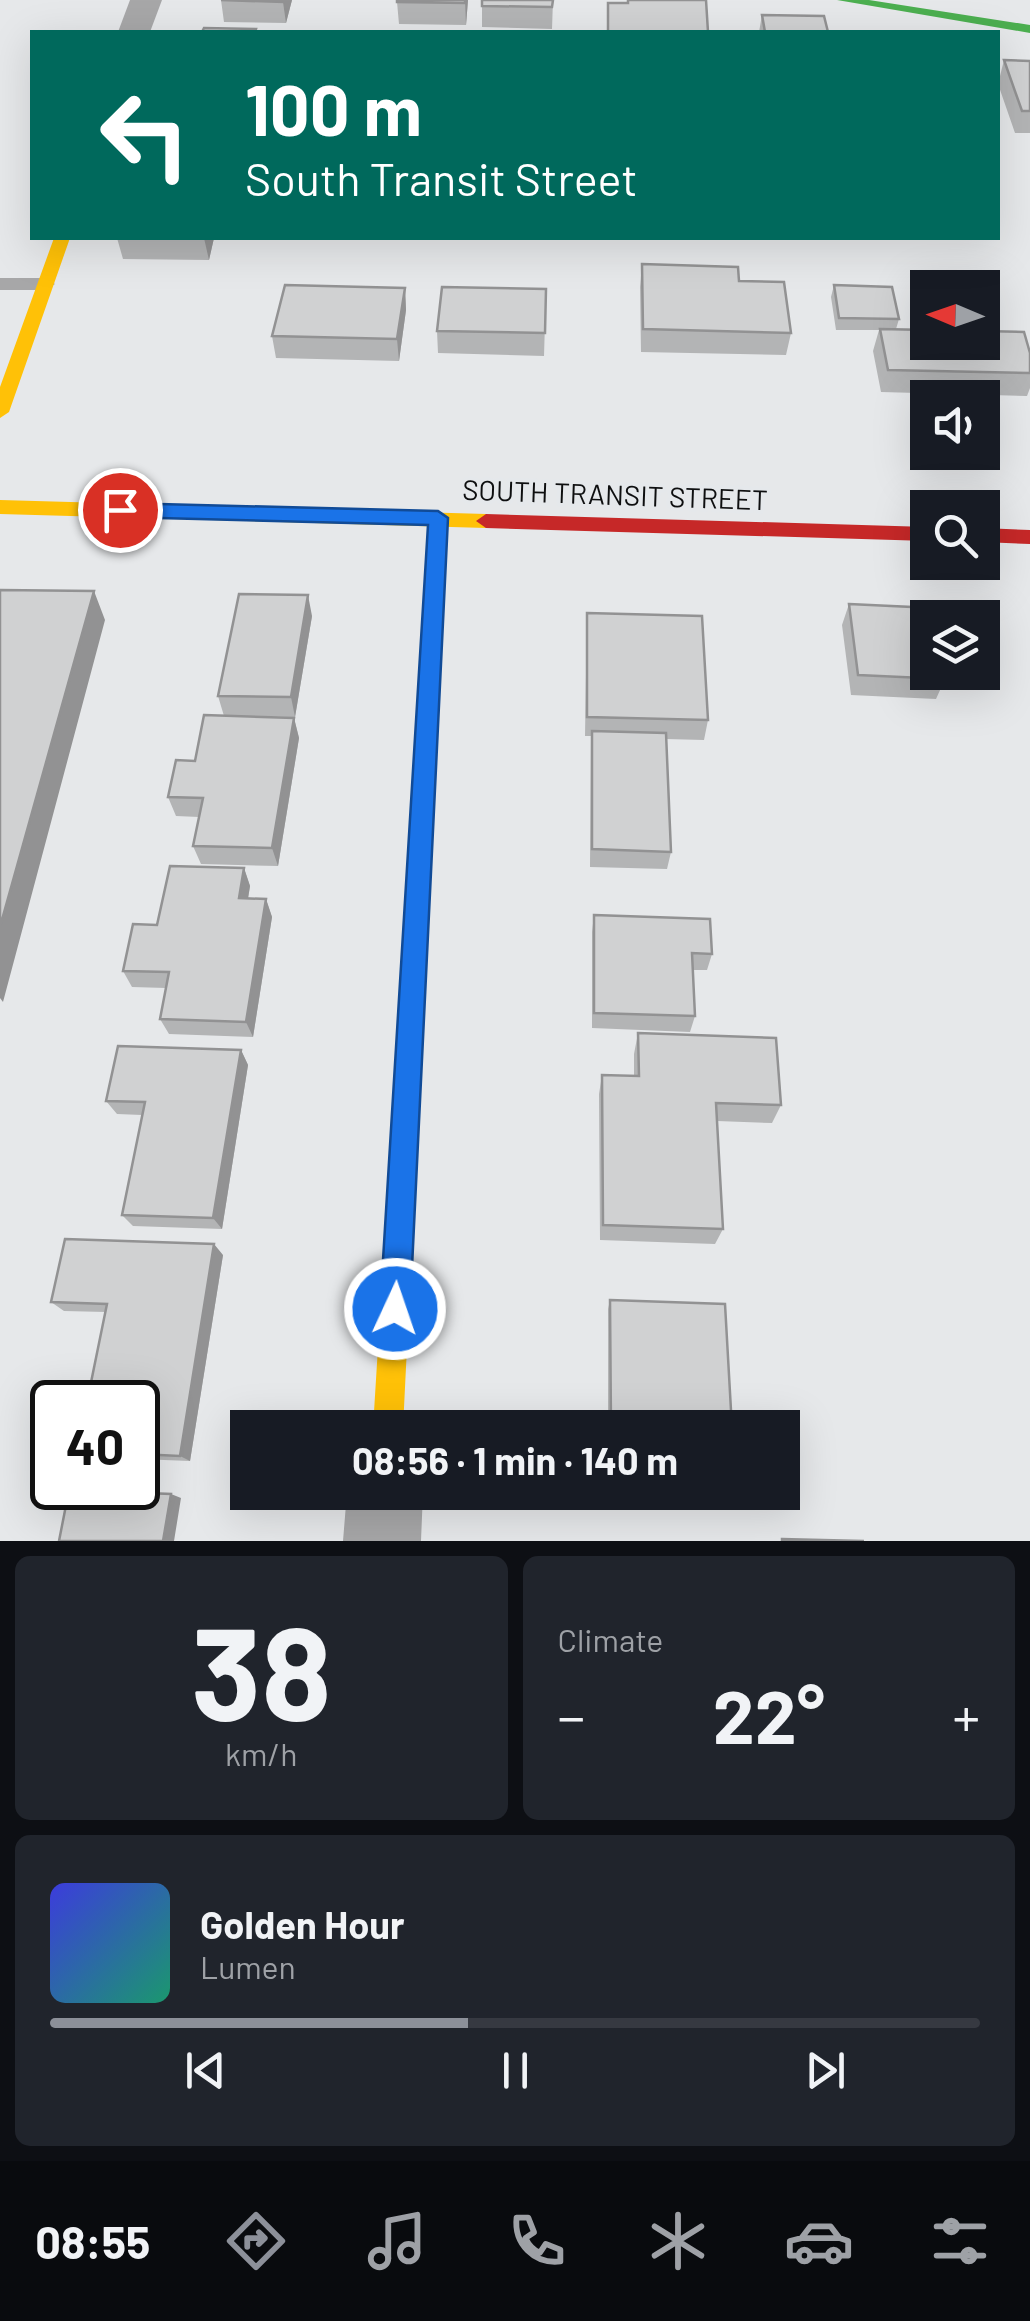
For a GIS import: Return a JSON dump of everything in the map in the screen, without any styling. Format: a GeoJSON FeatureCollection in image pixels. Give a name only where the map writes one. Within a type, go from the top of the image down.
{"type":"FeatureCollection","features":[{"type":"Feature","properties":{"kind":"main road"},"geometry":{"type":"LineString","coordinates":[[844,0],[928,7],[1030,28]]}},
{"type":"Feature","properties":{"kind":"main road"},"geometry":{"type":"LineString","coordinates":[[0,412],[61,240]]}},
{"type":"Feature","properties":{"kind":"main road","name":"SOUTH TRANSIT STREET"},"geometry":{"type":"LineString","coordinates":[[0,507],[910,533]]}},
{"type":"Feature","properties":{"kind":"main road"},"geometry":{"type":"LineString","coordinates":[[389,1410],[438,518]]}},
{"type":"Feature","properties":{"kind":"main road"},"geometry":{"type":"LineString","coordinates":[[1000,536],[1030,537]]}},
{"type":"Feature","properties":{"kind":"street"},"geometry":{"type":"LineString","coordinates":[[135,30],[146,0]]}},
{"type":"Feature","properties":{"kind":"street"},"geometry":{"type":"LineString","coordinates":[[382,1541],[384,1510]]}},
{"type":"Feature","properties":{"kind":"lane"},"geometry":{"type":"LineString","coordinates":[[0,284],[45,284]]}},
{"type":"Feature","properties":{"kind":"building"},"geometry":{"type":"Polygon","coordinates":[[[465,0],[465,3],[397,2],[465,0]]]}},
{"type":"Feature","properties":{"kind":"building"},"geometry":{"type":"Polygon","coordinates":[[[482,0],[553,0],[552,7],[482,6],[482,0]]]}},
{"type":"Feature","properties":{"kind":"building"},"geometry":{"type":"Polygon","coordinates":[[[706,0],[708,30],[608,30],[608,3],[706,0]]]}},
{"type":"Feature","properties":{"kind":"building"},"geometry":{"type":"Polygon","coordinates":[[[762,15],[824,16],[828,30],[765,30],[762,15]]]}},
{"type":"Feature","properties":{"kind":"building"},"geometry":{"type":"Polygon","coordinates":[[[204,28],[256,29],[256,30],[204,28]]]}},
{"type":"Feature","properties":{"kind":"building"},"geometry":{"type":"Polygon","coordinates":[[[1004,60],[1030,61],[1030,111],[1022,111],[1004,60]]]}},
{"type":"Feature","properties":{"kind":"building"},"geometry":{"type":"Polygon","coordinates":[[[642,264],[738,267],[739,281],[784,282],[791,333],[643,329],[642,264]]]}},
{"type":"Feature","properties":{"kind":"building"},"geometry":{"type":"Polygon","coordinates":[[[285,285],[405,288],[397,339],[272,336],[285,285]]]}},
{"type":"Feature","properties":{"kind":"building"},"geometry":{"type":"Polygon","coordinates":[[[834,285],[892,287],[899,319],[839,318],[834,285]]]}},
{"type":"Feature","properties":{"kind":"building"},"geometry":{"type":"Polygon","coordinates":[[[442,287],[546,289],[545,333],[437,331],[442,287]]]}},
{"type":"Feature","properties":{"kind":"building"},"geometry":{"type":"Polygon","coordinates":[[[880,329],[910,330],[910,360],[1000,360],[1000,331],[1024,332],[1030,353],[1030,373],[888,370],[880,329]]]}},
{"type":"Feature","properties":{"kind":"building"},"geometry":{"type":"Polygon","coordinates":[[[0,590],[94,591],[0,927],[0,590]]]}},
{"type":"Feature","properties":{"kind":"building"},"geometry":{"type":"Polygon","coordinates":[[[239,594],[308,595],[291,697],[218,696],[239,594]]]}},
{"type":"Feature","properties":{"kind":"building"},"geometry":{"type":"Polygon","coordinates":[[[849,604],[910,607],[910,677],[858,675],[849,604]]]}},
{"type":"Feature","properties":{"kind":"building"},"geometry":{"type":"Polygon","coordinates":[[[587,613],[702,616],[708,720],[587,717],[587,613]]]}},
{"type":"Feature","properties":{"kind":"building"},"geometry":{"type":"Polygon","coordinates":[[[204,715],[294,718],[272,848],[193,846],[203,798],[168,797],[176,760],[195,761],[204,715]]]}},
{"type":"Feature","properties":{"kind":"building"},"geometry":{"type":"Polygon","coordinates":[[[592,731],[666,733],[671,852],[592,849],[592,731]]]}},
{"type":"Feature","properties":{"kind":"building"},"geometry":{"type":"Polygon","coordinates":[[[170,866],[244,868],[239,898],[266,899],[246,1022],[160,1019],[169,972],[123,971],[133,924],[157,925],[170,866]]]}},
{"type":"Feature","properties":{"kind":"building"},"geometry":{"type":"Polygon","coordinates":[[[594,915],[710,919],[712,954],[692,953],[695,1016],[594,1013],[594,915]]]}},
{"type":"Feature","properties":{"kind":"building"},"geometry":{"type":"Polygon","coordinates":[[[638,1033],[776,1038],[781,1105],[716,1103],[723,1229],[603,1225],[602,1075],[639,1076],[638,1033]]]}},
{"type":"Feature","properties":{"kind":"building"},"geometry":{"type":"Polygon","coordinates":[[[118,1046],[241,1050],[213,1218],[122,1215],[145,1102],[106,1101],[118,1046]]]}},
{"type":"Feature","properties":{"kind":"building"},"geometry":{"type":"Polygon","coordinates":[[[65,1239],[214,1244],[180,1456],[160,1455],[160,1380],[91,1380],[107,1304],[51,1302],[65,1239]]]}},
{"type":"Feature","properties":{"kind":"building"},"geometry":{"type":"Polygon","coordinates":[[[610,1300],[725,1304],[731,1410],[611,1410],[610,1300]]]}},
{"type":"Feature","properties":{"kind":"building"},"geometry":{"type":"Polygon","coordinates":[[[160,1494],[171,1494],[163,1541],[59,1541],[65,1510],[160,1510],[160,1494]]]}},
{"type":"Feature","properties":{"kind":"building"},"geometry":{"type":"Polygon","coordinates":[[[782,1539],[864,1541],[782,1541],[782,1539]]]}},
{"type":"Feature","properties":{"kind":"traffic: fast"},"geometry":{"type":"LineString","coordinates":[[844,0],[1030,29]]}},
{"type":"Feature","properties":{"kind":"traffic: fast"},"geometry":{"type":"LineString","coordinates":[[424,780],[438,519]]}},
{"type":"Feature","properties":{"kind":"traffic: slow"},"geometry":{"type":"LineString","coordinates":[[0,412],[61,240]]}},
{"type":"Feature","properties":{"kind":"traffic: slow"},"geometry":{"type":"LineString","coordinates":[[0,507],[486,521]]}},
{"type":"Feature","properties":{"kind":"traffic: slow"},"geometry":{"type":"LineString","coordinates":[[389,1410],[424,780]]}},
{"type":"Feature","properties":{"kind":"traffic: jam"},"geometry":{"type":"LineString","coordinates":[[486,521],[910,533]]}},
{"type":"Feature","properties":{"kind":"traffic: jam"},"geometry":{"type":"LineString","coordinates":[[1000,536],[1030,537]]}},
{"type":"Feature","properties":{"kind":"route"},"geometry":{"type":"LineString","coordinates":[[120,510],[438,518],[395,1309]]}}]}
